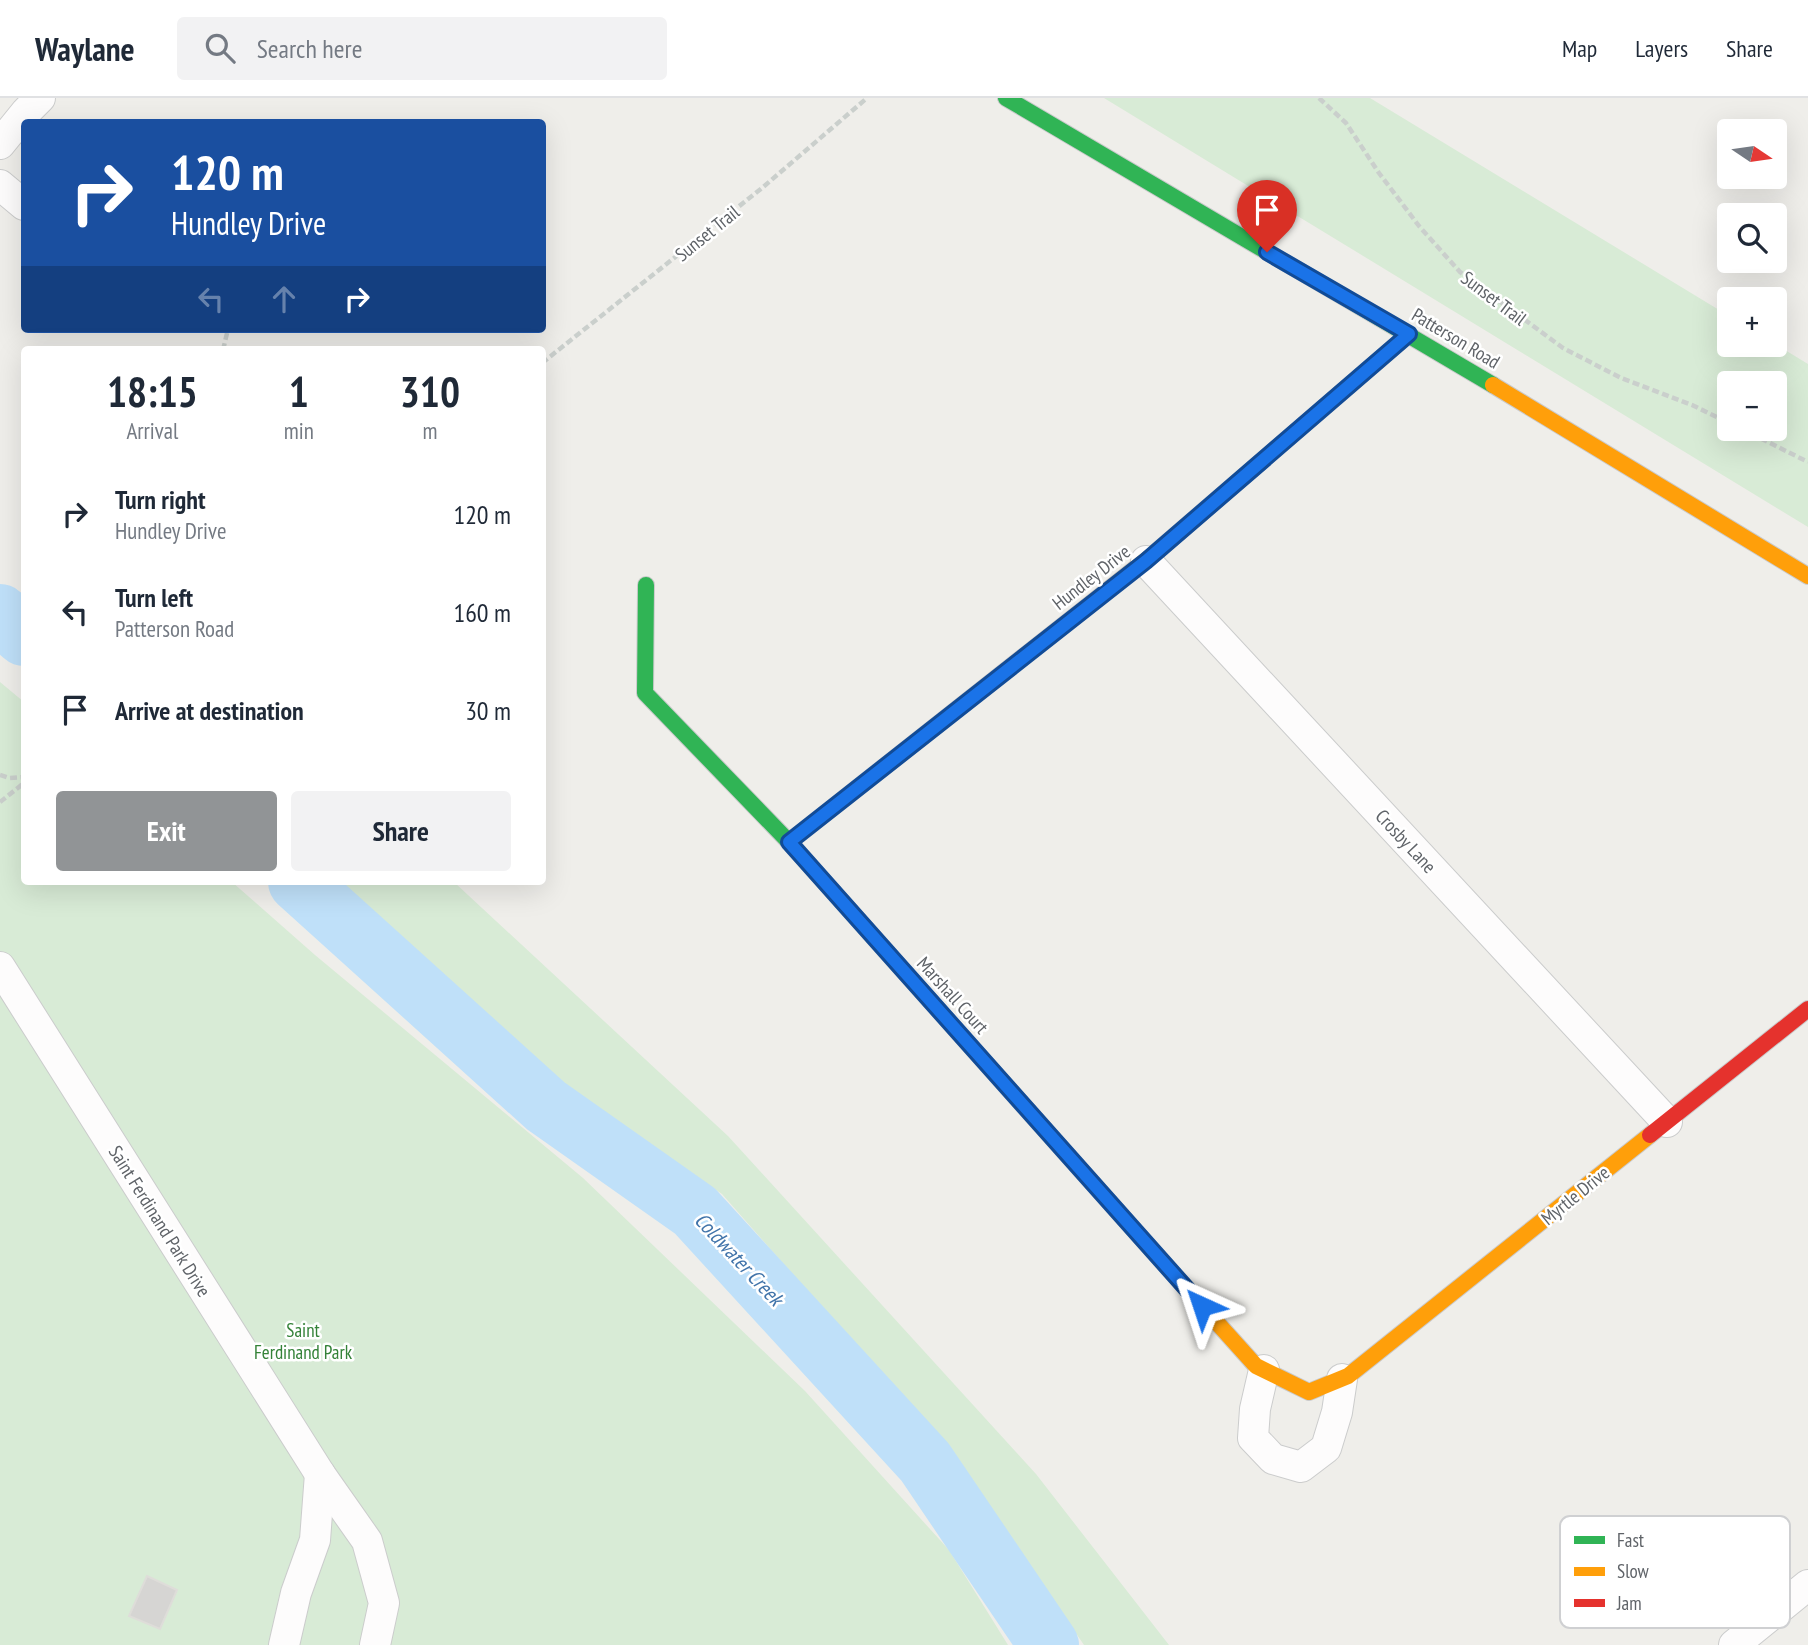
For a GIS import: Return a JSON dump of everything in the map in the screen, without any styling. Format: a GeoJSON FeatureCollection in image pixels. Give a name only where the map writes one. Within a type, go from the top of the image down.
{"type":"FeatureCollection","features":[{"type":"Feature","properties":{"kind":"street"},"geometry":{"type":"LineString","coordinates":[[0,144],[40,98]]}},
{"type":"Feature","properties":{"kind":"street","name":"Patterson Road"},"geometry":{"type":"LineString","coordinates":[[1006,98],[1409,334],[1808,576]]}},
{"type":"Feature","properties":{"kind":"street"},"geometry":{"type":"LineString","coordinates":[[1069,120],[1078,142]]}},
{"type":"Feature","properties":{"kind":"street"},"geometry":{"type":"LineString","coordinates":[[0,185],[21,202]]}},
{"type":"Feature","properties":{"kind":"street","name":"Hundley Drive"},"geometry":{"type":"LineString","coordinates":[[789,842],[1146,561],[1409,334]]}},
{"type":"Feature","properties":{"kind":"street","name":"Crosby Lane"},"geometry":{"type":"LineString","coordinates":[[1146,561],[1667,1122]]}},
{"type":"Feature","properties":{"kind":"street","name":"Marshall Court"},"geometry":{"type":"LineString","coordinates":[[646,585],[645,693],[789,842],[1256,1366],[1309,1392]]}},
{"type":"Feature","properties":{"kind":"street","name":"Saint Ferdinand Park Drive"},"geometry":{"type":"LineString","coordinates":[[0,967],[320,1474],[367,1541],[384,1603],[375,1645]]}},
{"type":"Feature","properties":{"kind":"street","name":"Myrtle Drive"},"geometry":{"type":"LineString","coordinates":[[1309,1392],[1342,1379],[1808,1009]]}},
{"type":"Feature","properties":{"kind":"street"},"geometry":{"type":"LineString","coordinates":[[1264,1370],[1255,1409],[1253,1438],[1273,1459],[1301,1467],[1326,1448],[1342,1379]]}},
{"type":"Feature","properties":{"kind":"street"},"geometry":{"type":"LineString","coordinates":[[284,1645],[296,1593],[315,1540],[320,1474]]}},
{"type":"Feature","properties":{"kind":"street"},"geometry":{"type":"LineString","coordinates":[[1790,1600],[1808,1586]]}},
{"type":"Feature","properties":{"kind":"street"},"geometry":{"type":"LineString","coordinates":[[1734,1645],[1755,1628]]}},
{"type":"Feature","properties":{"kind":"path","name":"Sunset Trail"},"geometry":{"type":"LineString","coordinates":[[546,360],[762,188],[867,98]]}},
{"type":"Feature","properties":{"kind":"path","name":"Sunset Trail"},"geometry":{"type":"LineString","coordinates":[[1319,98],[1346,123],[1419,226],[1460,272],[1563,348],[1621,378],[1717,417]]}},
{"type":"Feature","properties":{"kind":"path"},"geometry":{"type":"LineString","coordinates":[[1766,441],[1808,462]]}},
{"type":"Feature","properties":{"kind":"path"},"geometry":{"type":"LineString","coordinates":[[0,775],[21,777]]}},
{"type":"Feature","properties":{"kind":"path"},"geometry":{"type":"LineString","coordinates":[[0,802],[21,785]]}},
{"type":"Feature","properties":{"kind":"green space"},"geometry":{"type":"Polygon","coordinates":[[[1104,98],[1370,98],[1717,309],[1717,357],[1787,357],[1787,351],[1808,364],[1808,527],[1104,98]]]}},
{"type":"Feature","properties":{"kind":"green space","name":"Saint Ferdinand Park"},"geometry":{"type":"Polygon","coordinates":[[[0,682],[21,700],[21,885],[235,885],[315,955],[583,1178],[805,1391],[949,1550],[1008,1645],[0,1645],[0,682]]]}},
{"type":"Feature","properties":{"kind":"green space"},"geometry":{"type":"Polygon","coordinates":[[[344,885],[457,885],[728,1136],[1036,1474],[1169,1645],[1084,1645],[962,1467],[722,1194],[578,1096],[344,885]]]}},
{"type":"Feature","properties":{"kind":"building"},"geometry":{"type":"Polygon","coordinates":[[[147,1576],[177,1590],[160,1629],[129,1616],[147,1576]]]}},
{"type":"Feature","properties":{"kind":"waterway","name":"Coldwater Creek"},"geometry":{"type":"LineString","coordinates":[[0,614],[21,633]]}},
{"type":"Feature","properties":{"kind":"waterway","name":"Coldwater Creek"},"geometry":{"type":"LineString","coordinates":[[301,885],[546,1106],[695,1211],[925,1462],[1049,1645]]}},
{"type":"Feature","properties":{"kind":"traffic: fast"},"geometry":{"type":"LineString","coordinates":[[1006,98],[1493,385]]}},
{"type":"Feature","properties":{"kind":"traffic: fast"},"geometry":{"type":"LineString","coordinates":[[1156,552],[1409,334]]}},
{"type":"Feature","properties":{"kind":"traffic: fast"},"geometry":{"type":"LineString","coordinates":[[646,585],[645,693],[789,842],[885,950]]}},
{"type":"Feature","properties":{"kind":"traffic: slow"},"geometry":{"type":"LineString","coordinates":[[1493,385],[1808,576]]}},
{"type":"Feature","properties":{"kind":"traffic: slow"},"geometry":{"type":"LineString","coordinates":[[789,842],[1156,552]]}},
{"type":"Feature","properties":{"kind":"traffic: slow"},"geometry":{"type":"LineString","coordinates":[[1194,1297],[1256,1366],[1309,1392],[1348,1376],[1650,1135]]}},
{"type":"Feature","properties":{"kind":"traffic: jam"},"geometry":{"type":"LineString","coordinates":[[885,950],[1194,1297]]}},
{"type":"Feature","properties":{"kind":"traffic: jam"},"geometry":{"type":"LineString","coordinates":[[1650,1135],[1808,1009]]}},
{"type":"Feature","properties":{"kind":"route"},"geometry":{"type":"LineString","coordinates":[[1202,1306],[789,842],[1146,561],[1409,334],[1267,252]]}}]}
